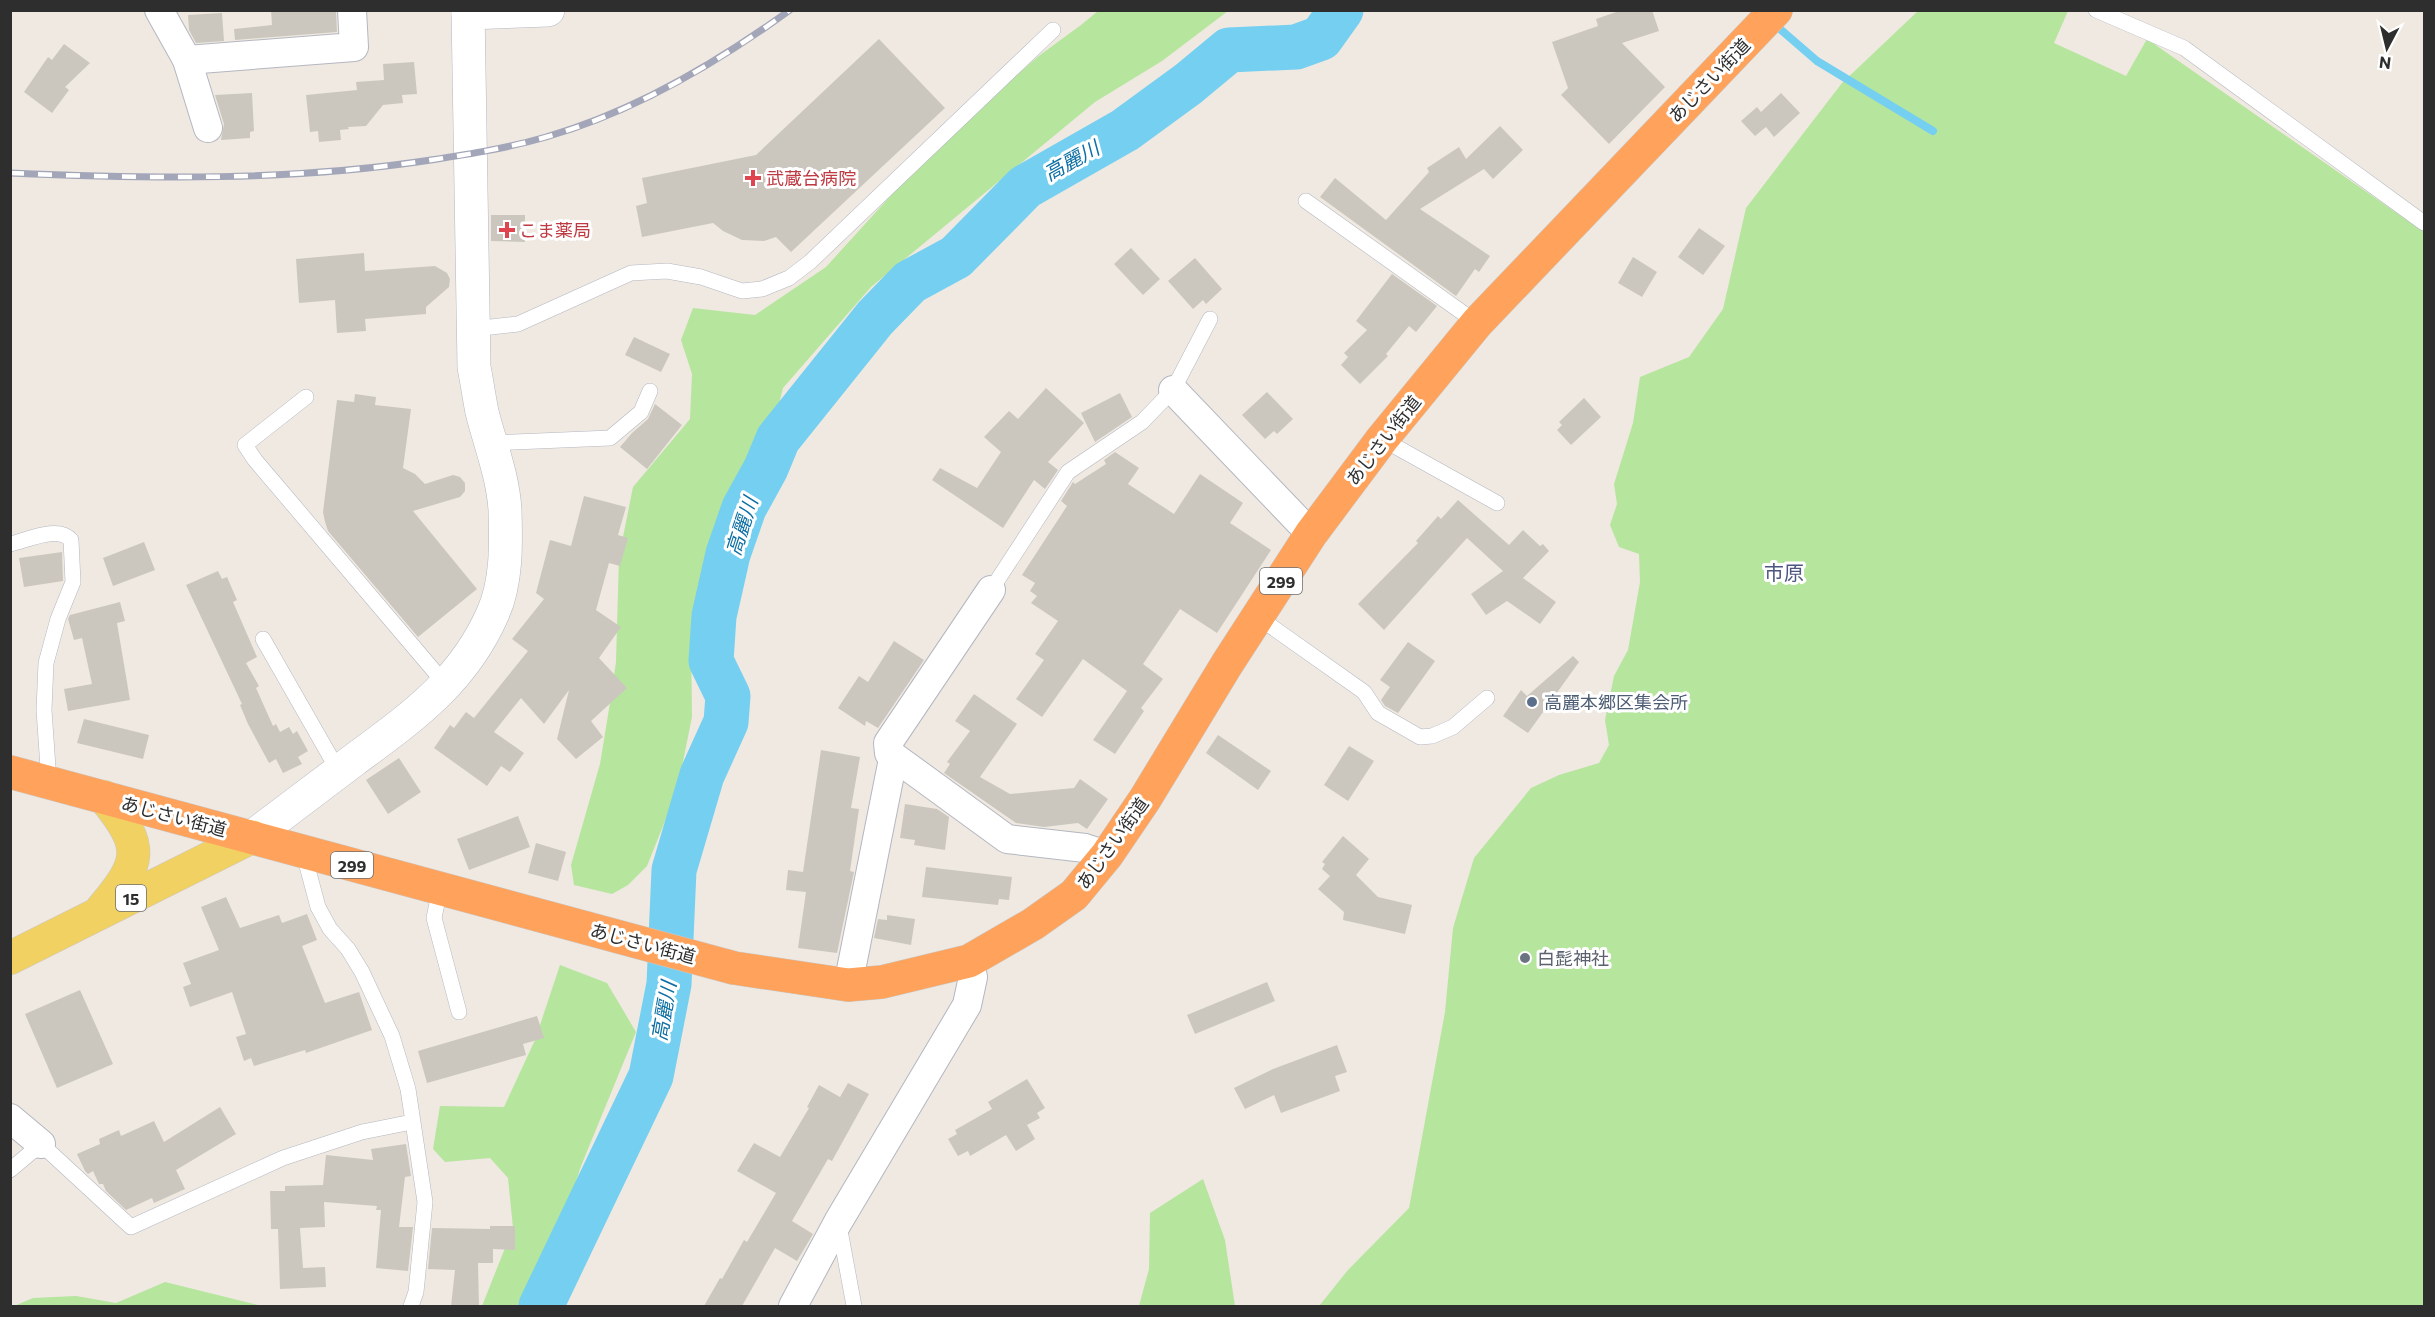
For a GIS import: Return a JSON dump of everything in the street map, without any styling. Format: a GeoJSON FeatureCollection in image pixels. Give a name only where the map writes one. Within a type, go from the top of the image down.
{"type":"FeatureCollection","features":[{"type":"Feature","properties":{"kind":"highway","name":"あじさい街道"},"geometry":{"type":"LineString","coordinates":[[10,772],[734,968],[849,985],[882,982],[969,961],[1033,924],[1074,895],[1107,855],[1145,799],[1311,534],[1382,439],[1477,323],[1765,18]]}},
{"type":"Feature","properties":{"kind":"main road"},"geometry":{"type":"LineString","coordinates":[[97,915],[126,880],[135,858],[130,836],[121,817],[104,797]]}},
{"type":"Feature","properties":{"kind":"main road","name":"15"},"geometry":{"type":"LineString","coordinates":[[10,958],[252,837]]}},
{"type":"Feature","properties":{"kind":"street"},"geometry":{"type":"LineString","coordinates":[[159,10],[187,60],[208,128]]}},
{"type":"Feature","properties":{"kind":"street"},"geometry":{"type":"LineString","coordinates":[[187,60],[354,47],[352,10]]}},
{"type":"Feature","properties":{"kind":"street"},"geometry":{"type":"LineString","coordinates":[[252,837],[421,711],[446,685],[475,647],[494,612],[501,589],[505,557],[505,507],[482,412],[474,367],[468,12],[548,10]]}},
{"type":"Feature","properties":{"kind":"street"},"geometry":{"type":"LineString","coordinates":[[1173,390],[1311,534]]}},
{"type":"Feature","properties":{"kind":"street"},"geometry":{"type":"LineString","coordinates":[[991,590],[888,743],[889,753],[893,759],[1007,839],[1085,848],[1107,855]]}},
{"type":"Feature","properties":{"kind":"street"},"geometry":{"type":"LineString","coordinates":[[849,985],[893,759]]}},
{"type":"Feature","properties":{"kind":"street"},"geometry":{"type":"LineString","coordinates":[[793,1306],[838,1222],[967,1005],[973,977],[969,961]]}},
{"type":"Feature","properties":{"kind":"street"},"geometry":{"type":"LineString","coordinates":[[10,1118],[40,1144]]}},
{"type":"Feature","properties":{"kind":"lane"},"geometry":{"type":"LineString","coordinates":[[2096,10],[2184,48],[2424,223]]}},
{"type":"Feature","properties":{"kind":"lane"},"geometry":{"type":"LineString","coordinates":[[473,329],[518,324],[631,273],[667,271],[701,277],[742,291],[762,289],[789,278],[810,262],[1053,30]]}},
{"type":"Feature","properties":{"kind":"lane"},"geometry":{"type":"LineString","coordinates":[[1306,201],[1477,323]]}},
{"type":"Feature","properties":{"kind":"lane"},"geometry":{"type":"LineString","coordinates":[[991,590],[1068,472],[1142,422],[1173,390],[1210,319]]}},
{"type":"Feature","properties":{"kind":"lane"},"geometry":{"type":"LineString","coordinates":[[491,443],[610,438],[641,412],[650,391]]}},
{"type":"Feature","properties":{"kind":"lane"},"geometry":{"type":"LineString","coordinates":[[306,397],[245,445],[255,460],[446,685]]}},
{"type":"Feature","properties":{"kind":"lane"},"geometry":{"type":"LineString","coordinates":[[1382,439],[1497,503]]}},
{"type":"Feature","properties":{"kind":"lane"},"geometry":{"type":"LineString","coordinates":[[10,544],[56,532],[67,535],[71,540],[73,582],[58,619],[46,663],[44,710],[49,782]]}},
{"type":"Feature","properties":{"kind":"lane"},"geometry":{"type":"LineString","coordinates":[[1258,617],[1364,692],[1378,713],[1420,737],[1432,736],[1453,727],[1487,698]]}},
{"type":"Feature","properties":{"kind":"lane"},"geometry":{"type":"LineString","coordinates":[[263,639],[339,772]]}},
{"type":"Feature","properties":{"kind":"lane"},"geometry":{"type":"LineString","coordinates":[[303,851],[318,907],[330,928],[348,949],[362,972],[392,1036],[408,1089],[425,1202],[416,1292],[411,1306]]}},
{"type":"Feature","properties":{"kind":"lane"},"geometry":{"type":"LineString","coordinates":[[440,889],[434,918],[459,1012]]}},
{"type":"Feature","properties":{"kind":"lane"},"geometry":{"type":"LineString","coordinates":[[10,1170],[40,1144],[131,1227],[283,1158],[362,1132],[412,1122]]}},
{"type":"Feature","properties":{"kind":"lane"},"geometry":{"type":"LineString","coordinates":[[838,1222],[854,1306]]}},
{"type":"Feature","properties":{"kind":"green space"},"geometry":{"type":"Polygon","coordinates":[[[1098,11],[1228,11],[1162,61],[1095,102],[871,287],[783,388],[775,420],[762,452],[717,531],[705,563],[691,636],[692,717],[677,791],[647,866],[628,885],[612,894],[574,885],[571,865],[600,764],[616,662],[619,557],[633,487],[690,419],[692,374],[681,340],[693,308],[755,315],[826,267],[945,136],[1040,55],[1098,11]]]}},
{"type":"Feature","properties":{"kind":"green space"},"geometry":{"type":"Polygon","coordinates":[[[1918,11],[2068,11],[2054,43],[2126,76],[2147,39],[2424,232],[2424,1306],[1319,1306],[1348,1270],[1409,1208],[1445,1012],[1453,928],[1474,858],[1531,788],[1559,775],[1599,763],[1609,745],[1605,720],[1614,676],[1628,650],[1640,582],[1639,554],[1619,547],[1610,525],[1617,504],[1614,484],[1633,423],[1640,377],[1689,357],[1723,309],[1746,208],[1842,83],[1918,11]]]}},
{"type":"Feature","properties":{"kind":"green space"},"geometry":{"type":"Polygon","coordinates":[[[560,965],[607,983],[636,1032],[581,1166],[540,1294],[532,1306],[482,1306],[513,1228],[508,1178],[490,1158],[445,1162],[433,1149],[440,1106],[504,1107],[535,1040],[560,965]]]}},
{"type":"Feature","properties":{"kind":"green space"},"geometry":{"type":"Polygon","coordinates":[[[1203,1179],[1225,1240],[1235,1306],[1139,1306],[1149,1269],[1150,1213],[1203,1179]]]}},
{"type":"Feature","properties":{"kind":"green space"},"geometry":{"type":"Polygon","coordinates":[[[165,1282],[262,1306],[14,1306],[33,1298],[76,1296],[116,1303],[165,1282]]]}},
{"type":"Feature","properties":{"kind":"building"},"geometry":{"type":"Polygon","coordinates":[[[271,10],[336,10],[337,32],[235,40],[234,29],[272,25],[271,10]]]}},
{"type":"Feature","properties":{"kind":"building"},"geometry":{"type":"Polygon","coordinates":[[[1622,10],[1652,10],[1659,31],[1622,43],[1665,87],[1609,144],[1561,95],[1568,88],[1552,42],[1598,26],[1596,19],[1622,10]]]}},
{"type":"Feature","properties":{"kind":"building"},"geometry":{"type":"Polygon","coordinates":[[[222,13],[224,41],[196,43],[189,30],[188,15],[222,13]]]}},
{"type":"Feature","properties":{"kind":"building"},"geometry":{"type":"Polygon","coordinates":[[[879,39],[945,108],[791,252],[776,237],[764,241],[742,240],[723,231],[713,223],[642,237],[636,206],[647,203],[642,178],[756,155],[879,39]]]}},
{"type":"Feature","properties":{"kind":"building"},"geometry":{"type":"Polygon","coordinates":[[[64,44],[90,63],[65,87],[69,90],[52,113],[24,92],[48,57],[52,60],[64,44]]]}},
{"type":"Feature","properties":{"kind":"building"},"geometry":{"type":"Polygon","coordinates":[[[414,62],[417,94],[402,95],[403,103],[383,105],[366,126],[340,130],[341,140],[319,142],[318,131],[310,132],[306,95],[357,90],[356,82],[384,80],[383,64],[414,62]]]}},
{"type":"Feature","properties":{"kind":"building"},"geometry":{"type":"Polygon","coordinates":[[[252,93],[254,131],[250,132],[250,138],[221,140],[224,124],[215,95],[252,93]]]}},
{"type":"Feature","properties":{"kind":"building"},"geometry":{"type":"Polygon","coordinates":[[[1781,93],[1800,113],[1774,137],[1766,127],[1755,136],[1741,121],[1757,107],[1761,112],[1781,93]]]}},
{"type":"Feature","properties":{"kind":"building"},"geometry":{"type":"Polygon","coordinates":[[[1500,126],[1523,150],[1493,179],[1484,169],[1420,209],[1490,256],[1479,272],[1475,269],[1456,296],[1320,197],[1335,178],[1386,220],[1429,172],[1427,168],[1459,147],[1466,159],[1500,126]]]}},
{"type":"Feature","properties":{"kind":"building"},"geometry":{"type":"Polygon","coordinates":[[[491,215],[525,215],[525,242],[491,241],[491,215]]]}},
{"type":"Feature","properties":{"kind":"building"},"geometry":{"type":"Polygon","coordinates":[[[1699,228],[1725,246],[1703,275],[1678,257],[1699,228]]]}},
{"type":"Feature","properties":{"kind":"building"},"geometry":{"type":"Polygon","coordinates":[[[1131,248],[1160,279],[1143,295],[1114,264],[1131,248]]]}},
{"type":"Feature","properties":{"kind":"building"},"geometry":{"type":"Polygon","coordinates":[[[364,253],[365,271],[435,266],[447,273],[450,279],[449,287],[426,307],[426,314],[365,319],[366,331],[337,333],[335,300],[299,303],[296,259],[364,253]]]}},
{"type":"Feature","properties":{"kind":"building"},"geometry":{"type":"Polygon","coordinates":[[[1633,257],[1657,272],[1642,297],[1618,283],[1633,257]]]}},
{"type":"Feature","properties":{"kind":"building"},"geometry":{"type":"Polygon","coordinates":[[[1195,258],[1222,289],[1206,304],[1203,300],[1193,309],[1168,281],[1195,258]]]}},
{"type":"Feature","properties":{"kind":"building"},"geometry":{"type":"Polygon","coordinates":[[[1392,274],[1437,306],[1416,332],[1409,326],[1386,354],[1388,356],[1360,384],[1341,365],[1348,357],[1344,353],[1367,330],[1356,321],[1392,274]]]}},
{"type":"Feature","properties":{"kind":"building"},"geometry":{"type":"Polygon","coordinates":[[[634,337],[670,354],[661,372],[625,355],[634,337]]]}},
{"type":"Feature","properties":{"kind":"building"},"geometry":{"type":"Polygon","coordinates":[[[1046,388],[1084,423],[1048,462],[1058,470],[1045,489],[1034,480],[1003,528],[932,480],[940,468],[977,488],[1001,452],[984,437],[1009,411],[1018,419],[1046,388]]]}},
{"type":"Feature","properties":{"kind":"building"},"geometry":{"type":"Polygon","coordinates":[[[1267,392],[1293,419],[1277,434],[1274,431],[1265,439],[1242,415],[1267,392]]]}},
{"type":"Feature","properties":{"kind":"building"},"geometry":{"type":"Polygon","coordinates":[[[1120,393],[1132,417],[1095,442],[1081,413],[1120,393]]]}},
{"type":"Feature","properties":{"kind":"building"},"geometry":{"type":"Polygon","coordinates":[[[355,394],[376,397],[375,405],[411,409],[403,468],[415,474],[425,484],[453,475],[460,477],[465,483],[465,491],[460,497],[413,511],[477,589],[418,637],[328,531],[325,522],[323,512],[337,400],[354,402],[355,394]]]}},
{"type":"Feature","properties":{"kind":"building"},"geometry":{"type":"Polygon","coordinates":[[[1584,398],[1601,417],[1571,445],[1557,430],[1562,425],[1559,422],[1584,398]]]}},
{"type":"Feature","properties":{"kind":"building"},"geometry":{"type":"Polygon","coordinates":[[[655,404],[682,425],[647,469],[620,447],[648,419],[655,404]]]}},
{"type":"Feature","properties":{"kind":"building"},"geometry":{"type":"Polygon","coordinates":[[[1115,452],[1139,468],[1128,484],[1174,514],[1200,474],[1243,503],[1230,523],[1271,550],[1217,633],[1180,609],[1143,664],[1163,679],[1141,708],[1144,711],[1115,754],[1093,740],[1127,691],[1083,659],[1042,717],[1016,699],[1044,660],[1035,654],[1058,621],[1031,603],[1037,596],[1030,591],[1035,583],[1022,575],[1067,506],[1061,501],[1073,482],[1075,484],[1106,464],[1104,460],[1115,452]]]}},
{"type":"Feature","properties":{"kind":"building"},"geometry":{"type":"Polygon","coordinates":[[[584,496],[626,507],[618,535],[628,538],[620,566],[609,563],[596,610],[621,627],[599,658],[627,688],[591,721],[603,737],[576,759],[557,739],[569,690],[544,724],[521,698],[494,732],[524,753],[510,772],[501,766],[487,786],[434,748],[450,725],[454,728],[466,712],[474,718],[528,651],[512,639],[544,599],[536,593],[550,540],[571,546],[584,496]]]}},
{"type":"Feature","properties":{"kind":"building"},"geometry":{"type":"Polygon","coordinates":[[[1458,500],[1509,545],[1523,530],[1540,546],[1543,544],[1549,551],[1523,578],[1556,602],[1540,624],[1507,601],[1486,615],[1471,594],[1503,571],[1467,538],[1384,630],[1358,604],[1418,543],[1416,541],[1438,516],[1441,519],[1458,500]]]}},
{"type":"Feature","properties":{"kind":"building"},"geometry":{"type":"Polygon","coordinates":[[[144,542],[155,570],[113,586],[103,558],[144,542]]]}},
{"type":"Feature","properties":{"kind":"building"},"geometry":{"type":"Polygon","coordinates":[[[62,552],[63,581],[24,587],[19,558],[62,552]]]}},
{"type":"Feature","properties":{"kind":"building"},"geometry":{"type":"Polygon","coordinates":[[[218,571],[222,579],[227,577],[237,600],[233,602],[257,657],[246,663],[259,686],[256,688],[273,726],[276,724],[280,732],[289,727],[293,734],[297,731],[308,751],[298,757],[302,764],[283,773],[276,759],[269,763],[248,724],[240,705],[242,704],[186,585],[218,571]]]}},
{"type":"Feature","properties":{"kind":"building"},"geometry":{"type":"Polygon","coordinates":[[[120,602],[125,621],[117,623],[130,700],[68,711],[64,689],[92,684],[82,638],[74,640],[68,619],[70,615],[120,602]]]}},
{"type":"Feature","properties":{"kind":"building"},"geometry":{"type":"Polygon","coordinates":[[[894,641],[924,660],[878,728],[866,721],[865,726],[838,708],[859,676],[868,682],[894,641]]]}},
{"type":"Feature","properties":{"kind":"building"},"geometry":{"type":"Polygon","coordinates":[[[1408,642],[1435,661],[1398,713],[1385,706],[1381,700],[1390,687],[1380,680],[1408,642]]]}},
{"type":"Feature","properties":{"kind":"building","name":"高麗本郷区集会所"},"geometry":{"type":"Polygon","coordinates":[[[1573,656],[1579,662],[1528,733],[1503,716],[1521,690],[1527,696],[1573,656]]]}},
{"type":"Feature","properties":{"kind":"building"},"geometry":{"type":"Polygon","coordinates":[[[974,694],[1017,724],[980,777],[1010,794],[1074,788],[1080,779],[1108,799],[1087,829],[1078,823],[1044,827],[1016,823],[944,773],[950,764],[947,762],[970,731],[955,721],[974,694]]]}},
{"type":"Feature","properties":{"kind":"building"},"geometry":{"type":"Polygon","coordinates":[[[84,719],[149,735],[143,759],[77,743],[84,719]]]}},
{"type":"Feature","properties":{"kind":"building"},"geometry":{"type":"Polygon","coordinates":[[[1218,735],[1271,771],[1258,790],[1206,753],[1218,735]]]}},
{"type":"Feature","properties":{"kind":"building"},"geometry":{"type":"Polygon","coordinates":[[[1349,746],[1374,761],[1348,801],[1324,785],[1349,746]]]}},
{"type":"Feature","properties":{"kind":"building"},"geometry":{"type":"Polygon","coordinates":[[[821,750],[860,757],[851,808],[859,809],[850,871],[854,872],[837,953],[798,948],[806,892],[786,890],[788,870],[803,872],[821,750]]]}},
{"type":"Feature","properties":{"kind":"building"},"geometry":{"type":"Polygon","coordinates":[[[399,758],[421,792],[388,814],[366,780],[399,758]]]}},
{"type":"Feature","properties":{"kind":"building"},"geometry":{"type":"Polygon","coordinates":[[[905,804],[937,809],[949,817],[945,850],[914,845],[915,840],[900,838],[905,804]]]}},
{"type":"Feature","properties":{"kind":"building"},"geometry":{"type":"Polygon","coordinates":[[[518,816],[530,847],[469,870],[457,839],[518,816]]]}},
{"type":"Feature","properties":{"kind":"building"},"geometry":{"type":"Polygon","coordinates":[[[1343,836],[1369,859],[1356,875],[1378,897],[1412,905],[1405,934],[1343,920],[1344,912],[1318,889],[1330,876],[1322,869],[1325,864],[1322,862],[1343,836]]]}},
{"type":"Feature","properties":{"kind":"building"},"geometry":{"type":"Polygon","coordinates":[[[536,843],[566,852],[558,881],[528,873],[536,843]]]}},
{"type":"Feature","properties":{"kind":"building"},"geometry":{"type":"Polygon","coordinates":[[[926,867],[1012,877],[1009,900],[999,899],[998,905],[922,897],[926,867]]]}},
{"type":"Feature","properties":{"kind":"building"},"geometry":{"type":"Polygon","coordinates":[[[226,897],[240,928],[279,915],[282,923],[307,914],[317,940],[302,946],[325,1003],[359,992],[372,1030],[306,1053],[305,1050],[254,1066],[251,1058],[244,1061],[236,1037],[246,1034],[232,992],[190,1007],[183,987],[191,984],[183,963],[219,950],[201,907],[226,897]]]}},
{"type":"Feature","properties":{"kind":"building"},"geometry":{"type":"Polygon","coordinates":[[[887,915],[915,919],[911,945],[874,938],[878,919],[887,920],[887,915]]]}},
{"type":"Feature","properties":{"kind":"building"},"geometry":{"type":"Polygon","coordinates":[[[1267,982],[1275,1001],[1195,1034],[1187,1015],[1267,982]]]}},
{"type":"Feature","properties":{"kind":"building"},"geometry":{"type":"Polygon","coordinates":[[[80,990],[113,1064],[57,1088],[25,1014],[80,990]]]}},
{"type":"Feature","properties":{"kind":"building"},"geometry":{"type":"Polygon","coordinates":[[[537,1016],[544,1038],[523,1044],[526,1055],[427,1083],[418,1051],[537,1016]]]}},
{"type":"Feature","properties":{"kind":"building"},"geometry":{"type":"Polygon","coordinates":[[[1337,1045],[1347,1072],[1335,1076],[1340,1091],[1281,1113],[1274,1095],[1245,1109],[1234,1088],[1273,1069],[1337,1045]]]}},
{"type":"Feature","properties":{"kind":"building"},"geometry":{"type":"Polygon","coordinates":[[[1027,1079],[1045,1108],[1037,1113],[1040,1118],[1027,1125],[1035,1139],[1016,1151],[1006,1135],[970,1156],[968,1151],[958,1156],[948,1139],[957,1134],[955,1130],[992,1109],[988,1102],[1027,1079]]]}},
{"type":"Feature","properties":{"kind":"building"},"geometry":{"type":"Polygon","coordinates":[[[848,1083],[869,1094],[832,1161],[828,1159],[792,1221],[813,1234],[797,1261],[775,1248],[742,1306],[704,1306],[744,1240],[747,1242],[776,1193],[737,1171],[754,1143],[780,1157],[809,1108],[807,1107],[819,1085],[840,1097],[848,1083]]]}},
{"type":"Feature","properties":{"kind":"building"},"geometry":{"type":"Polygon","coordinates":[[[220,1107],[236,1134],[176,1170],[185,1189],[154,1203],[152,1198],[126,1210],[106,1191],[103,1184],[99,1184],[93,1171],[88,1174],[85,1171],[77,1154],[100,1144],[99,1139],[119,1130],[121,1136],[154,1121],[164,1142],[220,1107]]]}},
{"type":"Feature","properties":{"kind":"building"},"geometry":{"type":"Polygon","coordinates":[[[406,1144],[411,1176],[405,1177],[399,1227],[413,1227],[408,1271],[376,1268],[381,1210],[376,1210],[377,1206],[324,1202],[325,1227],[300,1228],[303,1268],[325,1267],[326,1287],[280,1289],[278,1229],[271,1229],[270,1191],[285,1191],[285,1186],[323,1185],[326,1155],[373,1160],[371,1149],[406,1144]]]}},
{"type":"Feature","properties":{"kind":"building"},"geometry":{"type":"Polygon","coordinates":[[[490,1226],[515,1226],[515,1250],[493,1249],[493,1263],[478,1263],[479,1306],[451,1306],[455,1270],[428,1269],[432,1228],[490,1229],[490,1226]]]}},
{"type":"Feature","properties":{"kind":"waterway","name":"高麗川"},"geometry":{"type":"LineString","coordinates":[[541,1306],[651,1076],[669,984],[674,870],[702,775],[726,722],[728,696],[711,661],[714,616],[728,554],[744,508],[766,468],[778,439],[875,318],[910,282],[956,257],[1025,187],[1125,130],[1188,84],[1229,50],[1296,47],[1321,38],[1341,10]]}},
{"type":"Feature","properties":{"kind":"waterway"},"geometry":{"type":"LineString","coordinates":[[1773,23],[1817,61],[1933,131]]}},
{"type":"Feature","properties":{"kind":"railway"},"geometry":{"type":"LineString","coordinates":[[10,173],[169,177],[274,175],[379,167],[503,148],[579,127],[643,100],[704,67],[790,10]]}},
{"type":"Feature","properties":{"kind":"place","name":"武蔵台病院"},"geometry":{"type":"Point","coordinates":[753,178]}},
{"type":"Feature","properties":{"kind":"place","name":"こま薬局"},"geometry":{"type":"Point","coordinates":[507,230]}},
{"type":"Feature","properties":{"kind":"place","name":"高麗本郷区集会所"},"geometry":{"type":"Point","coordinates":[1532,702]}},
{"type":"Feature","properties":{"kind":"place","name":"白髭神社"},"geometry":{"type":"Point","coordinates":[1525,958]}},
{"type":"Feature","properties":{"kind":"district","name":"市原"},"geometry":{"type":"Point","coordinates":[1784,572]}}]}
